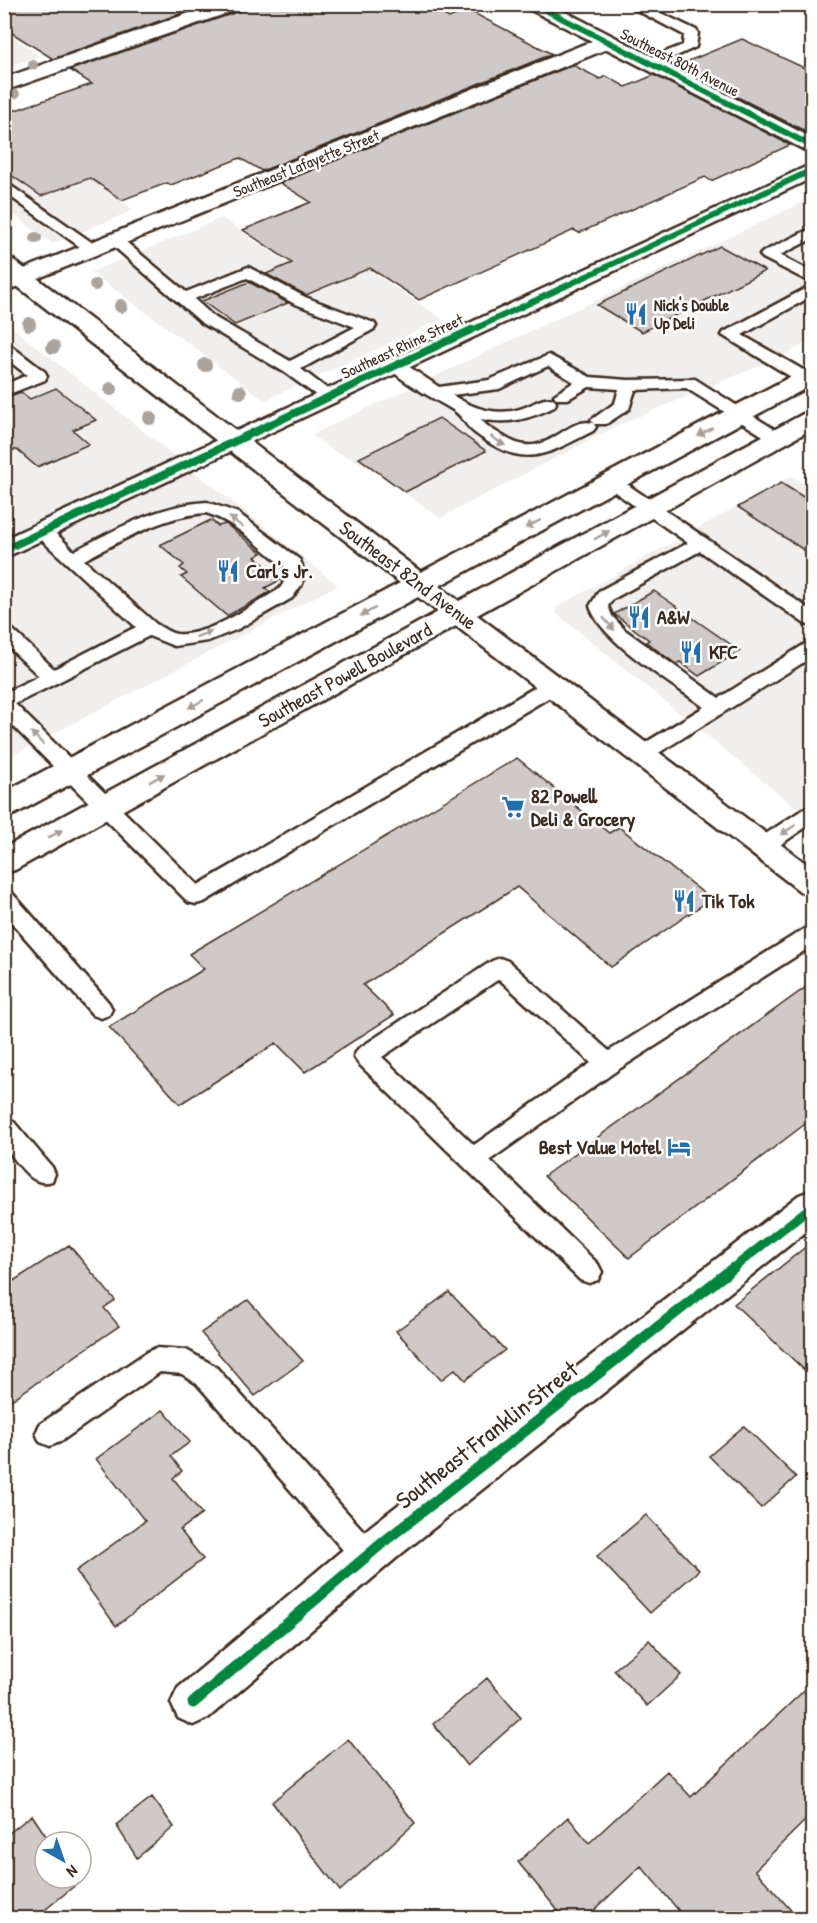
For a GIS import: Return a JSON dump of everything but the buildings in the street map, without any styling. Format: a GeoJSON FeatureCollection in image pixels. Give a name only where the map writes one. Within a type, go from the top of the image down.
{"type":"FeatureCollection","features":[{"type":"Feature","properties":{"kind":"street"},"geometry":{"type":"LineString","coordinates":[[4,86],[235,4]]}},
{"type":"Feature","properties":{"kind":"street","name":"Southeast 80th Avenue"},"geometry":{"type":"LineString","coordinates":[[548,6],[607,42],[813,146]]}},
{"type":"Feature","properties":{"kind":"street","name":"Southeast Lafayette Street"},"geometry":{"type":"LineString","coordinates":[[10,276],[115,240],[607,42]]}},
{"type":"Feature","properties":{"kind":"street","name":"Southeast Rhine Street"},"geometry":{"type":"LineString","coordinates":[[4,550],[813,170]]}},
{"type":"Feature","properties":{"kind":"street","name":"Southeast 82nd Avenue"},"geometry":{"type":"LineString","coordinates":[[10,276],[234,442],[813,884]]}},
{"type":"Feature","properties":{"kind":"street"},"geometry":{"type":"LineString","coordinates":[[4,806],[739,414],[810,379]]}},
{"type":"Feature","properties":{"kind":"street","name":"Southeast Powell Boulevard"},"geometry":{"type":"LineString","coordinates":[[4,862],[813,419]]}},
{"type":"Feature","properties":{"kind":"street","name":"Southeast Franklin Street"},"geometry":{"type":"LineString","coordinates":[[193,1703],[368,1557],[573,1392],[813,1206]]}},
{"type":"Feature","properties":{"kind":"lane"},"geometry":{"type":"LineString","coordinates":[[631,4],[691,33],[689,48],[650,63]]}},
{"type":"Feature","properties":{"kind":"lane"},"geometry":{"type":"LineString","coordinates":[[4,185],[92,249]]}},
{"type":"Feature","properties":{"kind":"lane"},"geometry":{"type":"LineString","coordinates":[[4,208],[25,200]]}},
{"type":"Feature","properties":{"kind":"lane"},"geometry":{"type":"LineString","coordinates":[[813,233],[768,255],[813,278]]}},
{"type":"Feature","properties":{"kind":"lane"},"geometry":{"type":"LineString","coordinates":[[115,240],[208,320],[290,368],[330,397]]}},
{"type":"Feature","properties":{"kind":"lane"},"geometry":{"type":"LineString","coordinates":[[184,298],[248,272],[299,300],[368,326],[290,368]]}},
{"type":"Feature","properties":{"kind":"lane"},"geometry":{"type":"LineString","coordinates":[[810,379],[730,334],[813,290]]}},
{"type":"Feature","properties":{"kind":"lane"},"geometry":{"type":"LineString","coordinates":[[4,348],[39,376],[4,391]]}},
{"type":"Feature","properties":{"kind":"lane"},"geometry":{"type":"LineString","coordinates":[[436,392],[493,385],[549,360],[586,382],[628,385],[689,383],[779,438]]}},
{"type":"Feature","properties":{"kind":"lane"},"geometry":{"type":"LineString","coordinates":[[396,366],[466,411],[494,418],[522,416],[586,382]]}},
{"type":"Feature","properties":{"kind":"lane"},"geometry":{"type":"LineString","coordinates":[[466,411],[478,428],[507,447],[521,451],[536,451],[594,423],[623,405],[628,385]]}},
{"type":"Feature","properties":{"kind":"lane"},"geometry":{"type":"LineString","coordinates":[[612,482],[813,620]]}},
{"type":"Feature","properties":{"kind":"lane"},"geometry":{"type":"LineString","coordinates":[[42,532],[72,559],[149,628],[172,640],[189,640],[213,631],[285,594],[293,586],[295,576],[293,564],[221,511],[206,507],[188,507],[161,516],[72,559]]}},
{"type":"Feature","properties":{"kind":"lane"},"geometry":{"type":"LineString","coordinates":[[701,543],[606,596],[599,606],[603,618],[618,634],[718,707]]}},
{"type":"Feature","properties":{"kind":"lane"},"geometry":{"type":"LineString","coordinates":[[149,628],[4,703],[196,896],[553,686]]}},
{"type":"Feature","properties":{"kind":"lane"},"geometry":{"type":"LineString","coordinates":[[4,632],[52,678]]}},
{"type":"Feature","properties":{"kind":"lane"},"geometry":{"type":"LineString","coordinates":[[642,754],[813,649]]}},
{"type":"Feature","properties":{"kind":"lane"},"geometry":{"type":"LineString","coordinates":[[763,846],[813,813]]}},
{"type":"Feature","properties":{"kind":"lane"},"geometry":{"type":"LineString","coordinates":[[4,899],[101,1010]]}},
{"type":"Feature","properties":{"kind":"lane"},"geometry":{"type":"LineString","coordinates":[[473,1159],[609,1064],[813,935]]}},
{"type":"Feature","properties":{"kind":"lane"},"geometry":{"type":"LineString","coordinates":[[589,1272],[366,1056],[500,967],[609,1064]]}},
{"type":"Feature","properties":{"kind":"lane"},"geometry":{"type":"LineString","coordinates":[[4,1128],[43,1174]]}},
{"type":"Feature","properties":{"kind":"lane"},"geometry":{"type":"LineString","coordinates":[[50,1433],[156,1360],[186,1362],[206,1375],[368,1557]]}},
{"type":"Feature","properties":{"kind":"shaded area"},"geometry":{"type":"Polygon","coordinates":[[[5,31],[40,56],[5,68],[5,31]]]}},
{"type":"Feature","properties":{"kind":"shaded area"},"geometry":{"type":"Polygon","coordinates":[[[5,120],[134,210],[53,244],[5,208],[5,120]]]}},
{"type":"Feature","properties":{"kind":"shaded area"},"geometry":{"type":"Polygon","coordinates":[[[812,198],[812,340],[783,356],[619,425],[440,518],[364,464],[335,452],[311,435],[812,198]]]}},
{"type":"Feature","properties":{"kind":"shaded area"},"geometry":{"type":"Polygon","coordinates":[[[222,218],[307,276],[350,258],[443,319],[265,400],[91,272],[222,218]]]}},
{"type":"Feature","properties":{"kind":"shaded area"},"geometry":{"type":"Polygon","coordinates":[[[4,321],[338,585],[5,759],[4,759],[4,321]]]}},
{"type":"Feature","properties":{"kind":"shaded area"},"geometry":{"type":"Polygon","coordinates":[[[791,476],[812,489],[812,821],[556,613],[557,607],[791,476]]]}},
{"type":"Feature","properties":{"kind":"cycle path"},"geometry":{"type":"LineString","coordinates":[[534,4],[812,146]]}},
{"type":"Feature","properties":{"kind":"cycle path"},"geometry":{"type":"LineString","coordinates":[[4,550],[812,170]]}},
{"type":"Feature","properties":{"kind":"cycle path"},"geometry":{"type":"LineString","coordinates":[[193,1703],[386,1540],[812,1206]]}},
{"type":"Feature","properties":{"kind":"place","name":"Nick's Double Up Deli"},"geometry":{"type":"Point","coordinates":[636,314]}},
{"type":"Feature","properties":{"kind":"place","name":"Carl's Jr."},"geometry":{"type":"Point","coordinates":[228,571]}},
{"type":"Feature","properties":{"kind":"place","name":"A&W"},"geometry":{"type":"Point","coordinates":[639,617]}},
{"type":"Feature","properties":{"kind":"place","name":"KFC"},"geometry":{"type":"Point","coordinates":[691,652]}},
{"type":"Feature","properties":{"kind":"place","name":"82 Powell Deli & Grocery"},"geometry":{"type":"Point","coordinates":[513,807]}},
{"type":"Feature","properties":{"kind":"place","name":"Tik Tok"},"geometry":{"type":"Point","coordinates":[684,901]}},
{"type":"Feature","properties":{"kind":"place","name":"Best Value Motel"},"geometry":{"type":"Point","coordinates":[679,1147]}}]}
